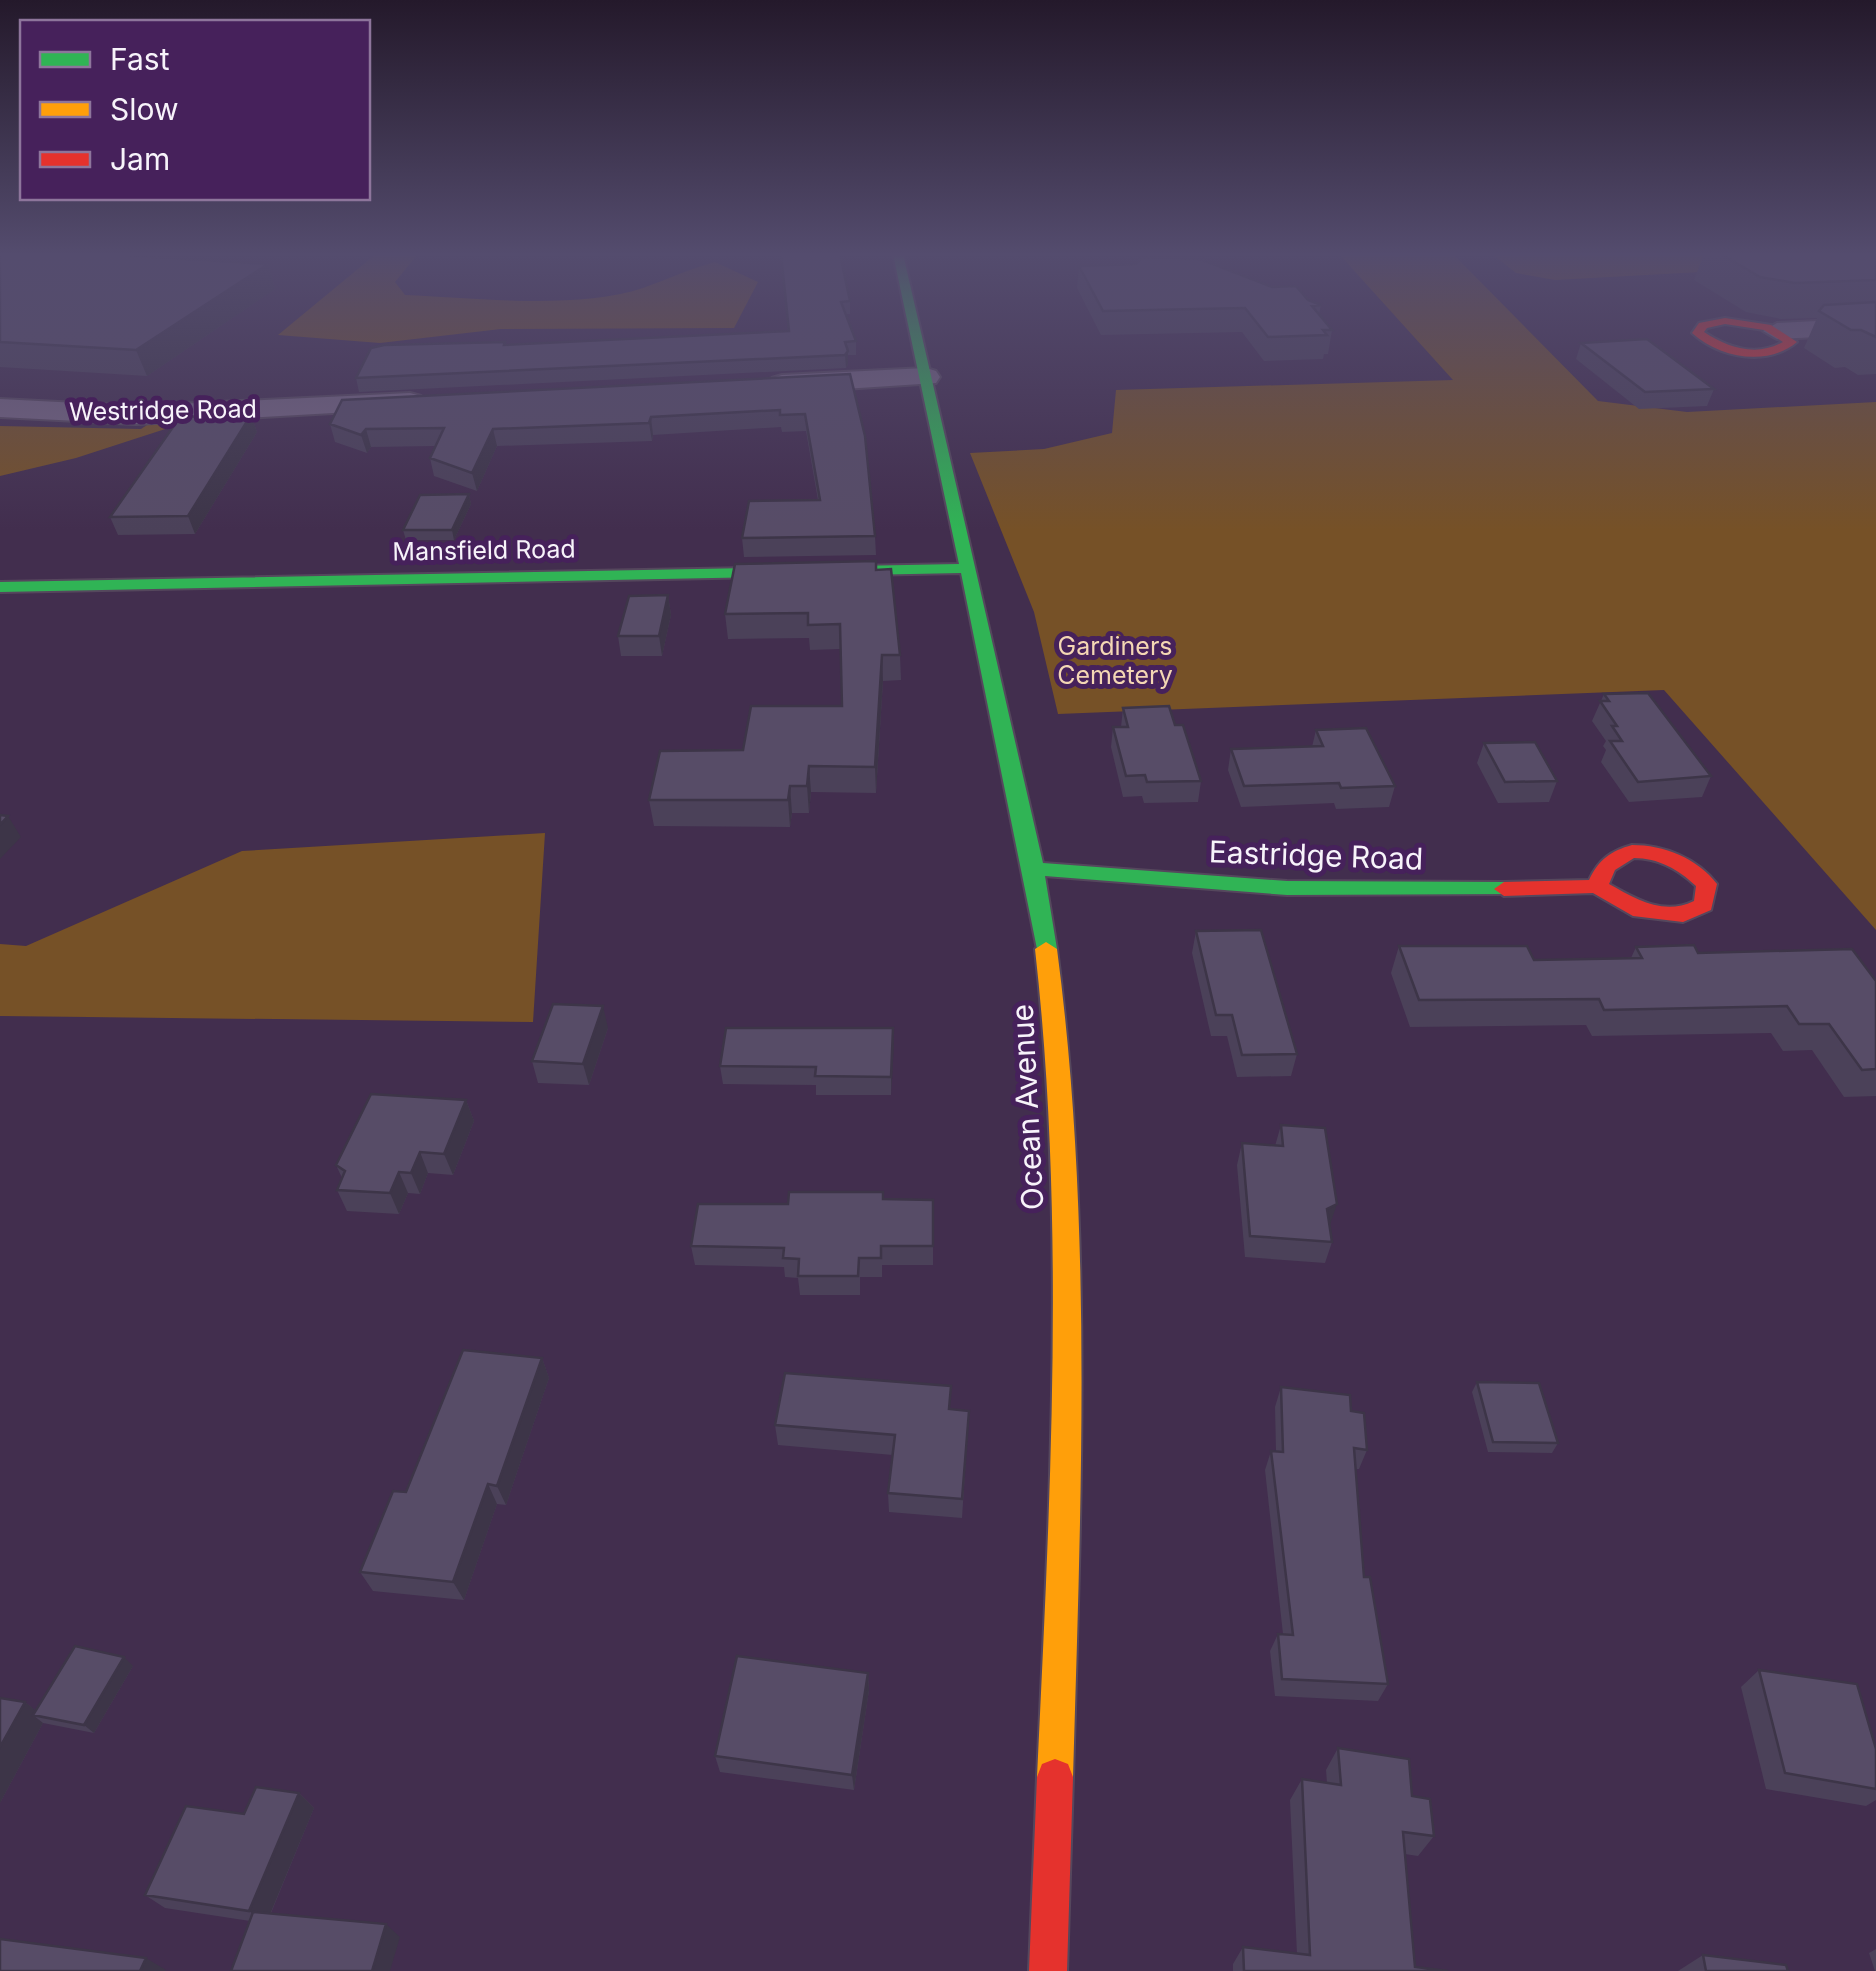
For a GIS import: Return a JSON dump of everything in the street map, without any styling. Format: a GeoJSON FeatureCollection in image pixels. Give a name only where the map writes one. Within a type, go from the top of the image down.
{"type":"FeatureCollection","features":[{"type":"Feature","properties":{"kind":"main road","name":"Ocean Avenue"},"geometry":{"type":"LineString","coordinates":[[919,346],[1034,869],[1056,1022],[1065,1148],[1064,1508],[1048,1971]]}},
{"type":"Feature","properties":{"kind":"main road","name":"Mansfield Road"},"geometry":{"type":"LineString","coordinates":[[0,588],[970,568]]}},
{"type":"Feature","properties":{"kind":"main road","name":"Eastridge Road"},"geometry":{"type":"LineString","coordinates":[[1034,869],[1287,888],[1596,886]]}},
{"type":"Feature","properties":{"kind":"street"},"geometry":{"type":"LineString","coordinates":[[760,385],[926,377]]}},
{"type":"Feature","properties":{"kind":"street","name":"Westridge Road"},"geometry":{"type":"LineString","coordinates":[[0,408],[136,415],[448,400]]}},
{"type":"Feature","properties":{"kind":"green space","name":"Gardiners Cemetery"},"geometry":{"type":"Polygon","coordinates":[[[1422,346],[1544,346],[1598,401],[1687,412],[1876,402],[1876,930],[1664,690],[1058,714],[1034,612],[970,453],[1044,449],[1112,433],[1116,390],[1453,380],[1422,346]]]}},
{"type":"Feature","properties":{"kind":"green space"},"geometry":{"type":"Polygon","coordinates":[[[156,419],[193,420],[76,458],[0,476],[0,426],[141,429],[156,419]]]}},
{"type":"Feature","properties":{"kind":"green space"},"geometry":{"type":"Polygon","coordinates":[[[545,833],[533,1022],[0,1016],[0,944],[26,946],[242,851],[545,833]]]}},
{"type":"Feature","properties":{"kind":"building"},"geometry":{"type":"Polygon","coordinates":[[[68,346],[142,346],[136,350],[68,346]]]}},
{"type":"Feature","properties":{"kind":"building"},"geometry":{"type":"Polygon","coordinates":[[[846,346],[848,351],[845,355],[356,378],[371,348],[846,346]]]}},
{"type":"Feature","properties":{"kind":"building"},"geometry":{"type":"Polygon","coordinates":[[[1585,346],[1656,346],[1714,389],[1645,392],[1585,346]]]}},
{"type":"Feature","properties":{"kind":"building"},"geometry":{"type":"Polygon","coordinates":[[[850,374],[865,436],[875,536],[742,538],[749,501],[820,500],[805,414],[780,415],[780,410],[651,417],[649,423],[493,429],[472,473],[430,458],[444,428],[366,429],[361,435],[330,424],[342,400],[850,374]]]}},
{"type":"Feature","properties":{"kind":"building"},"geometry":{"type":"Polygon","coordinates":[[[251,415],[188,516],[110,517],[180,417],[251,415]]]}},
{"type":"Feature","properties":{"kind":"building"},"geometry":{"type":"Polygon","coordinates":[[[469,494],[452,530],[403,530],[420,495],[469,494]]]}},
{"type":"Feature","properties":{"kind":"building"},"geometry":{"type":"Polygon","coordinates":[[[876,561],[876,570],[891,569],[900,655],[882,655],[875,767],[809,766],[807,786],[790,786],[788,800],[649,800],[660,751],[743,750],[751,706],[842,706],[840,624],[808,625],[808,613],[725,614],[735,564],[876,561]]]}},
{"type":"Feature","properties":{"kind":"building"},"geometry":{"type":"Polygon","coordinates":[[[668,595],[659,636],[618,636],[629,596],[668,595]]]}},
{"type":"Feature","properties":{"kind":"building"},"geometry":{"type":"Polygon","coordinates":[[[1648,693],[1711,776],[1638,782],[1610,741],[1622,741],[1600,701],[1609,701],[1604,694],[1648,693]]]}},
{"type":"Feature","properties":{"kind":"building"},"geometry":{"type":"Polygon","coordinates":[[[1169,706],[1175,725],[1183,725],[1201,781],[1147,782],[1145,775],[1126,776],[1113,727],[1128,727],[1123,708],[1169,706]]]}},
{"type":"Feature","properties":{"kind":"building"},"geometry":{"type":"Polygon","coordinates":[[[1366,728],[1395,786],[1244,786],[1231,749],[1323,746],[1316,730],[1366,728]]]}},
{"type":"Feature","properties":{"kind":"building"},"geometry":{"type":"Polygon","coordinates":[[[1535,742],[1557,781],[1505,782],[1484,743],[1535,742]]]}},
{"type":"Feature","properties":{"kind":"building"},"geometry":{"type":"Polygon","coordinates":[[[1261,930],[1297,1054],[1242,1055],[1232,1015],[1216,1015],[1196,931],[1261,930]]]}},
{"type":"Feature","properties":{"kind":"building"},"geometry":{"type":"Polygon","coordinates":[[[1694,945],[1698,953],[1852,949],[1876,981],[1876,1069],[1862,1070],[1829,1024],[1799,1024],[1787,1006],[1604,1010],[1599,999],[1419,1000],[1399,946],[1527,946],[1534,960],[1642,958],[1636,947],[1694,945]]]}},
{"type":"Feature","properties":{"kind":"building"},"geometry":{"type":"Polygon","coordinates":[[[553,1004],[603,1006],[583,1064],[532,1061],[553,1004]]]}},
{"type":"Feature","properties":{"kind":"building"},"geometry":{"type":"Polygon","coordinates":[[[726,1028],[893,1028],[891,1077],[815,1076],[816,1067],[720,1066],[726,1028]]]}},
{"type":"Feature","properties":{"kind":"building"},"geometry":{"type":"Polygon","coordinates":[[[371,1094],[466,1100],[444,1154],[420,1152],[411,1173],[399,1172],[390,1193],[337,1190],[345,1171],[336,1165],[371,1094]]]}},
{"type":"Feature","properties":{"kind":"building"},"geometry":{"type":"Polygon","coordinates":[[[1281,1125],[1325,1128],[1337,1204],[1327,1209],[1332,1242],[1250,1236],[1242,1143],[1283,1146],[1281,1125]]]}},
{"type":"Feature","properties":{"kind":"building"},"geometry":{"type":"Polygon","coordinates":[[[789,1192],[883,1192],[883,1199],[933,1200],[933,1246],[881,1246],[881,1258],[859,1258],[858,1276],[798,1276],[799,1259],[783,1258],[784,1248],[691,1246],[698,1204],[788,1204],[789,1192]]]}},
{"type":"Feature","properties":{"kind":"building"},"geometry":{"type":"Polygon","coordinates":[[[463,1350],[542,1358],[497,1486],[488,1484],[453,1582],[360,1572],[393,1491],[406,1492],[463,1350]]]}},
{"type":"Feature","properties":{"kind":"building"},"geometry":{"type":"Polygon","coordinates":[[[785,1373],[951,1386],[949,1409],[969,1411],[962,1499],[888,1493],[895,1435],[775,1425],[785,1373]]]}},
{"type":"Feature","properties":{"kind":"building"},"geometry":{"type":"Polygon","coordinates":[[[1477,1382],[1539,1383],[1558,1443],[1493,1442],[1477,1382]]]}},
{"type":"Feature","properties":{"kind":"building"},"geometry":{"type":"Polygon","coordinates":[[[1281,1387],[1350,1395],[1351,1411],[1364,1413],[1367,1450],[1354,1448],[1364,1577],[1370,1577],[1388,1684],[1282,1679],[1278,1634],[1293,1635],[1271,1451],[1283,1452],[1281,1387]]]}},
{"type":"Feature","properties":{"kind":"building"},"geometry":{"type":"Polygon","coordinates":[[[75,1646],[124,1657],[84,1725],[33,1715],[75,1646]]]}},
{"type":"Feature","properties":{"kind":"building"},"geometry":{"type":"Polygon","coordinates":[[[737,1656],[868,1673],[852,1775],[715,1756],[737,1656]]]}},
{"type":"Feature","properties":{"kind":"building"},"geometry":{"type":"Polygon","coordinates":[[[1759,1670],[1857,1684],[1876,1749],[1876,1789],[1785,1773],[1759,1670]]]}},
{"type":"Feature","properties":{"kind":"building"},"geometry":{"type":"Polygon","coordinates":[[[0,1698],[25,1702],[0,1747],[0,1698]]]}},
{"type":"Feature","properties":{"kind":"building"},"geometry":{"type":"Polygon","coordinates":[[[1338,1748],[1409,1759],[1412,1796],[1430,1799],[1434,1836],[1403,1832],[1415,1967],[1448,1971],[1244,1971],[1243,1947],[1310,1955],[1302,1779],[1341,1785],[1338,1748]]]}},
{"type":"Feature","properties":{"kind":"building"},"geometry":{"type":"Polygon","coordinates":[[[256,1787],[299,1793],[249,1911],[145,1895],[186,1806],[244,1814],[256,1787]]]}},
{"type":"Feature","properties":{"kind":"building"},"geometry":{"type":"Polygon","coordinates":[[[253,1912],[386,1924],[372,1971],[231,1971],[253,1912]]]}},
{"type":"Feature","properties":{"kind":"building"},"geometry":{"type":"Polygon","coordinates":[[[0,1939],[146,1958],[140,1971],[0,1971],[0,1939]]]}},
{"type":"Feature","properties":{"kind":"building"},"geometry":{"type":"Polygon","coordinates":[[[1703,1955],[1786,1965],[1788,1971],[1706,1971],[1703,1955]]]}},
{"type":"Feature","properties":{"kind":"traffic: fast"},"geometry":{"type":"LineString","coordinates":[[918,346],[1034,869],[1046,949]]}},
{"type":"Feature","properties":{"kind":"traffic: fast"},"geometry":{"type":"LineString","coordinates":[[0,587],[970,568]]}},
{"type":"Feature","properties":{"kind":"traffic: fast"},"geometry":{"type":"LineString","coordinates":[[1034,869],[1287,888],[1504,889]]}},
{"type":"Feature","properties":{"kind":"traffic: slow"},"geometry":{"type":"LineString","coordinates":[[1046,949],[1059,1088],[1064,1228],[1065,1378],[1055,1777]]}},
{"type":"Feature","properties":{"kind":"traffic: jam"},"geometry":{"type":"LineString","coordinates":[[1719,346],[1756,354],[1784,346]]}},
{"type":"Feature","properties":{"kind":"traffic: jam"},"geometry":{"type":"LineString","coordinates":[[1504,889],[1597,886],[1641,911],[1683,915],[1704,905],[1707,884],[1674,860],[1632,852],[1608,865],[1597,886]]}},
{"type":"Feature","properties":{"kind":"traffic: jam"},"geometry":{"type":"LineString","coordinates":[[1048,1971],[1055,1777]]}}]}
